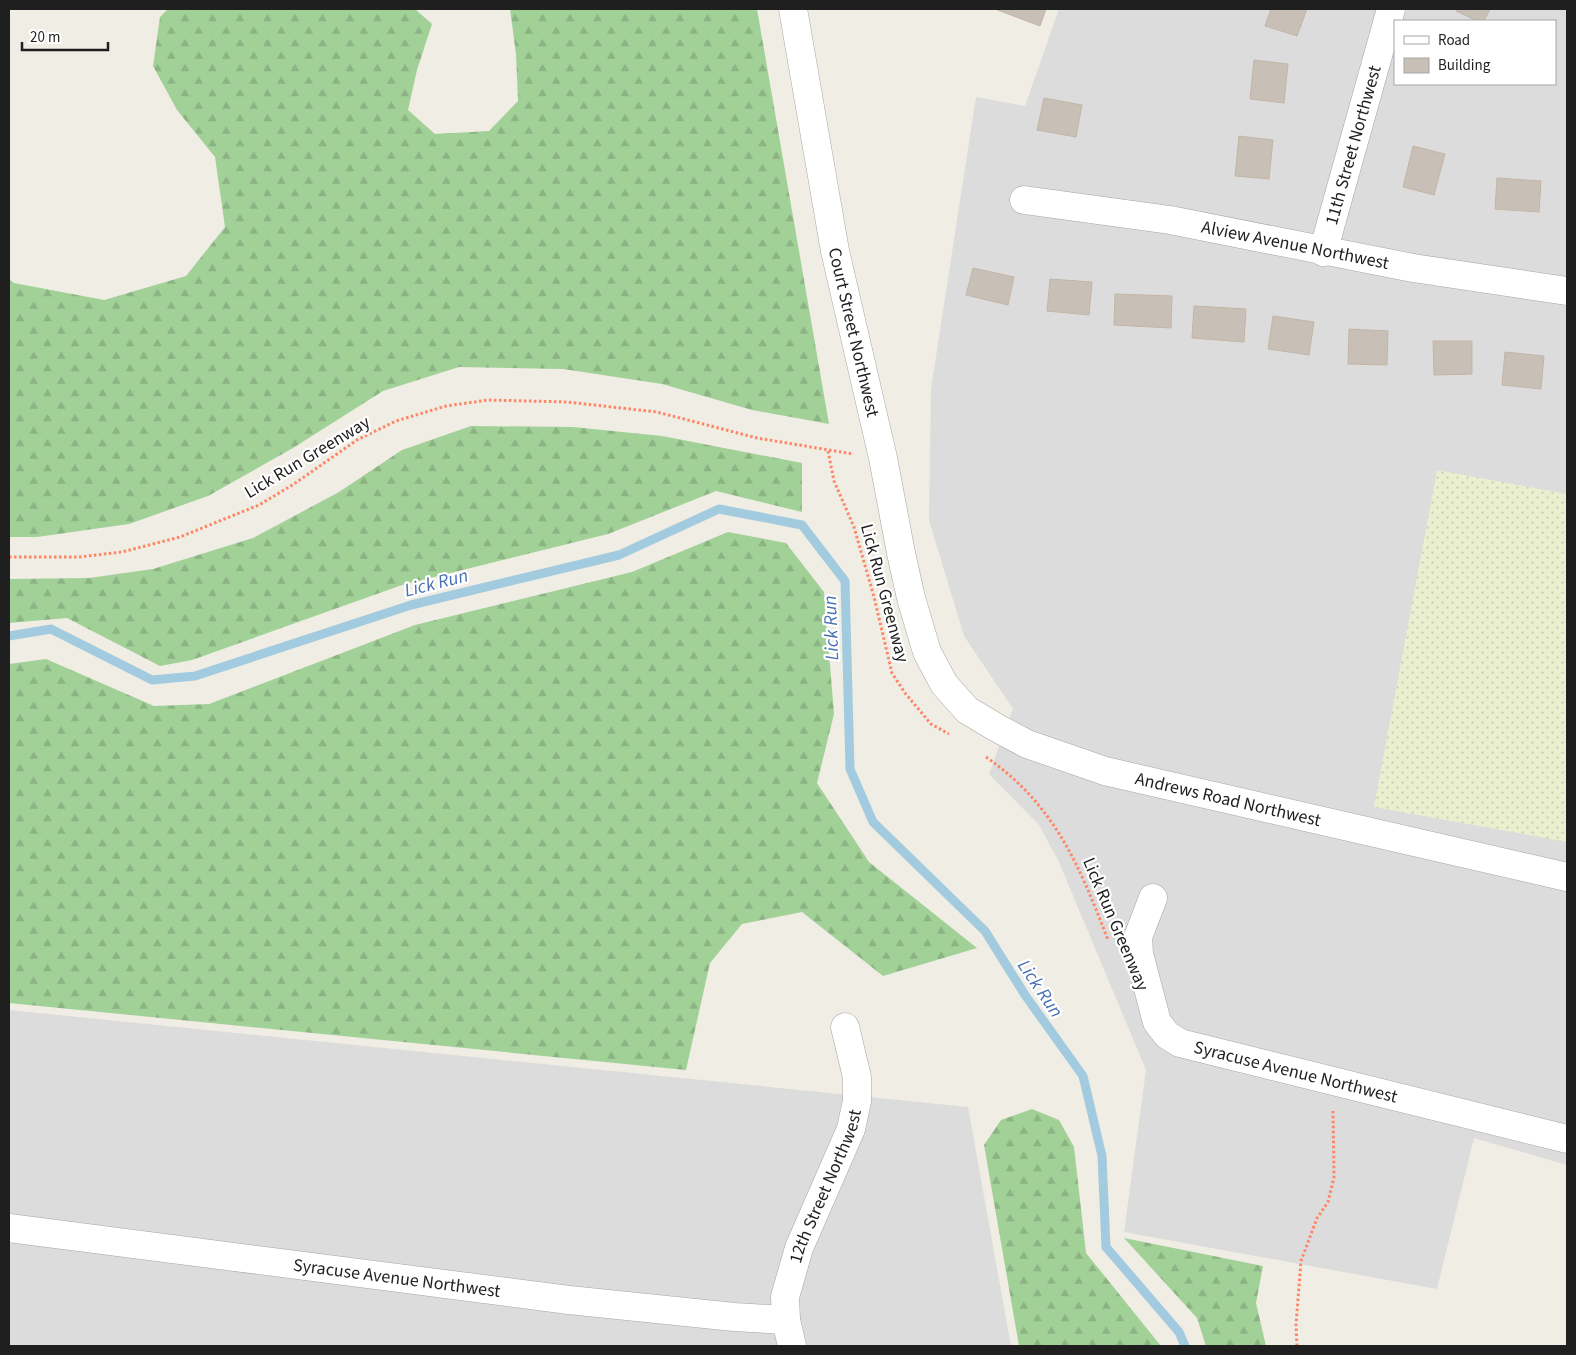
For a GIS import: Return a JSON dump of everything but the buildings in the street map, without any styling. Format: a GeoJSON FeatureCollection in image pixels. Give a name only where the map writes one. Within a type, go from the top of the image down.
{"type":"FeatureCollection","features":[{"type":"Feature","properties":{"kind":"street","name":"Court Street Northwest"},"geometry":{"type":"LineString","coordinates":[[793,9],[835,251],[883,458],[911,598],[927,652]]}},
{"type":"Feature","properties":{"kind":"street","name":"11th Street Northwest"},"geometry":{"type":"LineString","coordinates":[[1324,252],[1392,9]]}},
{"type":"Feature","properties":{"kind":"street","name":"Alview Avenue Northwest"},"geometry":{"type":"LineString","coordinates":[[1024,200],[1170,220],[1324,252],[1413,268],[1567,291]]}},
{"type":"Feature","properties":{"kind":"street","name":"Andrews Road Northwest"},"geometry":{"type":"LineString","coordinates":[[927,652],[944,684],[968,710],[1027,744],[1105,771],[1567,877]]}},
{"type":"Feature","properties":{"kind":"street","name":"Syracuse Avenue Northwest"},"geometry":{"type":"LineString","coordinates":[[1153,898],[1138,937],[1139,954],[1158,1022],[1167,1035],[1180,1043],[1567,1138]]}},
{"type":"Feature","properties":{"kind":"street","name":"12th Street Northwest"},"geometry":{"type":"LineString","coordinates":[[792,1346],[786,1320],[785,1297],[799,1248],[851,1128],[857,1101],[857,1076],[845,1027]]}},
{"type":"Feature","properties":{"kind":"street","name":"Syracuse Avenue Northwest"},"geometry":{"type":"LineString","coordinates":[[9,1228],[570,1300],[786,1320]]}},
{"type":"Feature","properties":{"kind":"path","name":"Lick Run Greenway"},"geometry":{"type":"LineString","coordinates":[[9,557],[79,557],[122,552],[180,537],[259,505],[294,484],[357,440],[396,421],[446,406],[488,400],[567,402],[657,412],[757,438],[828,451],[883,458]]}},
{"type":"Feature","properties":{"kind":"path","name":"Lick Run Greenway"},"geometry":{"type":"LineString","coordinates":[[828,451],[834,481],[854,527],[874,597],[892,673],[905,693],[931,724],[954,736]]}},
{"type":"Feature","properties":{"kind":"path","name":"Lick Run Greenway"},"geometry":{"type":"LineString","coordinates":[[984,755],[1026,789],[1050,818],[1069,849],[1087,886],[1111,946]]}},
{"type":"Feature","properties":{"kind":"path"},"geometry":{"type":"LineString","coordinates":[[1297,1346],[1296,1325],[1301,1261],[1317,1218],[1328,1202],[1334,1177],[1333,1110]]}},
{"type":"Feature","properties":{"kind":"shaded area"},"geometry":{"type":"Polygon","coordinates":[[[1059,9],[1567,9],[1567,1165],[1474,1138],[1437,1289],[1124,1232],[1146,1070],[1059,862],[1039,825],[989,774],[1013,709],[964,636],[929,520],[931,389],[976,97],[1025,106],[1059,9]]]}},
{"type":"Feature","properties":{"kind":"shaded area"},"geometry":{"type":"Polygon","coordinates":[[[9,1010],[968,1107],[1011,1346],[9,1346],[9,1010]]]}},
{"type":"Feature","properties":{"kind":"green space"},"geometry":{"type":"Polygon","coordinates":[[[168,9],[415,9],[432,24],[417,70],[408,110],[435,134],[489,131],[518,101],[516,54],[510,9],[757,9],[829,424],[752,410],[662,384],[563,369],[459,367],[383,391],[293,448],[208,496],[129,524],[37,537],[9,537],[9,279],[14,283],[104,300],[186,276],[225,227],[215,157],[177,110],[153,66],[160,17],[168,9]]]}},
{"type":"Feature","properties":{"kind":"green space"},"geometry":{"type":"Polygon","coordinates":[[[471,426],[573,427],[662,436],[802,463],[802,512],[716,491],[608,534],[402,585],[192,660],[160,666],[67,618],[9,623],[9,579],[89,578],[153,569],[253,538],[339,492],[402,450],[471,426]]]}},
{"type":"Feature","properties":{"kind":"green space"},"geometry":{"type":"Polygon","coordinates":[[[1437,470],[1567,494],[1567,842],[1374,807],[1437,470]]]}},
{"type":"Feature","properties":{"kind":"green space"},"geometry":{"type":"Polygon","coordinates":[[[728,532],[786,543],[824,592],[834,714],[817,783],[869,862],[977,948],[883,976],[802,912],[742,924],[710,963],[686,1070],[9,1003],[9,664],[46,659],[154,706],[209,704],[415,625],[632,572],[728,532]]]}},
{"type":"Feature","properties":{"kind":"green space"},"geometry":{"type":"Polygon","coordinates":[[[1032,1109],[1059,1120],[1074,1147],[1086,1253],[1161,1346],[1019,1346],[984,1145],[1001,1120],[1032,1109]]]}},
{"type":"Feature","properties":{"kind":"green space"},"geometry":{"type":"Polygon","coordinates":[[[1124,1238],[1263,1266],[1256,1303],[1266,1346],[1206,1346],[1197,1318],[1124,1238]]]}},
{"type":"Feature","properties":{"kind":"waterway","name":"Lick Run"},"geometry":{"type":"LineString","coordinates":[[9,636],[51,629],[152,680],[195,676],[411,605],[619,555],[719,509],[802,525],[845,581],[850,769],[873,822],[985,931],[1025,995],[1083,1076],[1102,1156],[1106,1247],[1179,1332],[1185,1346]]}}]}
